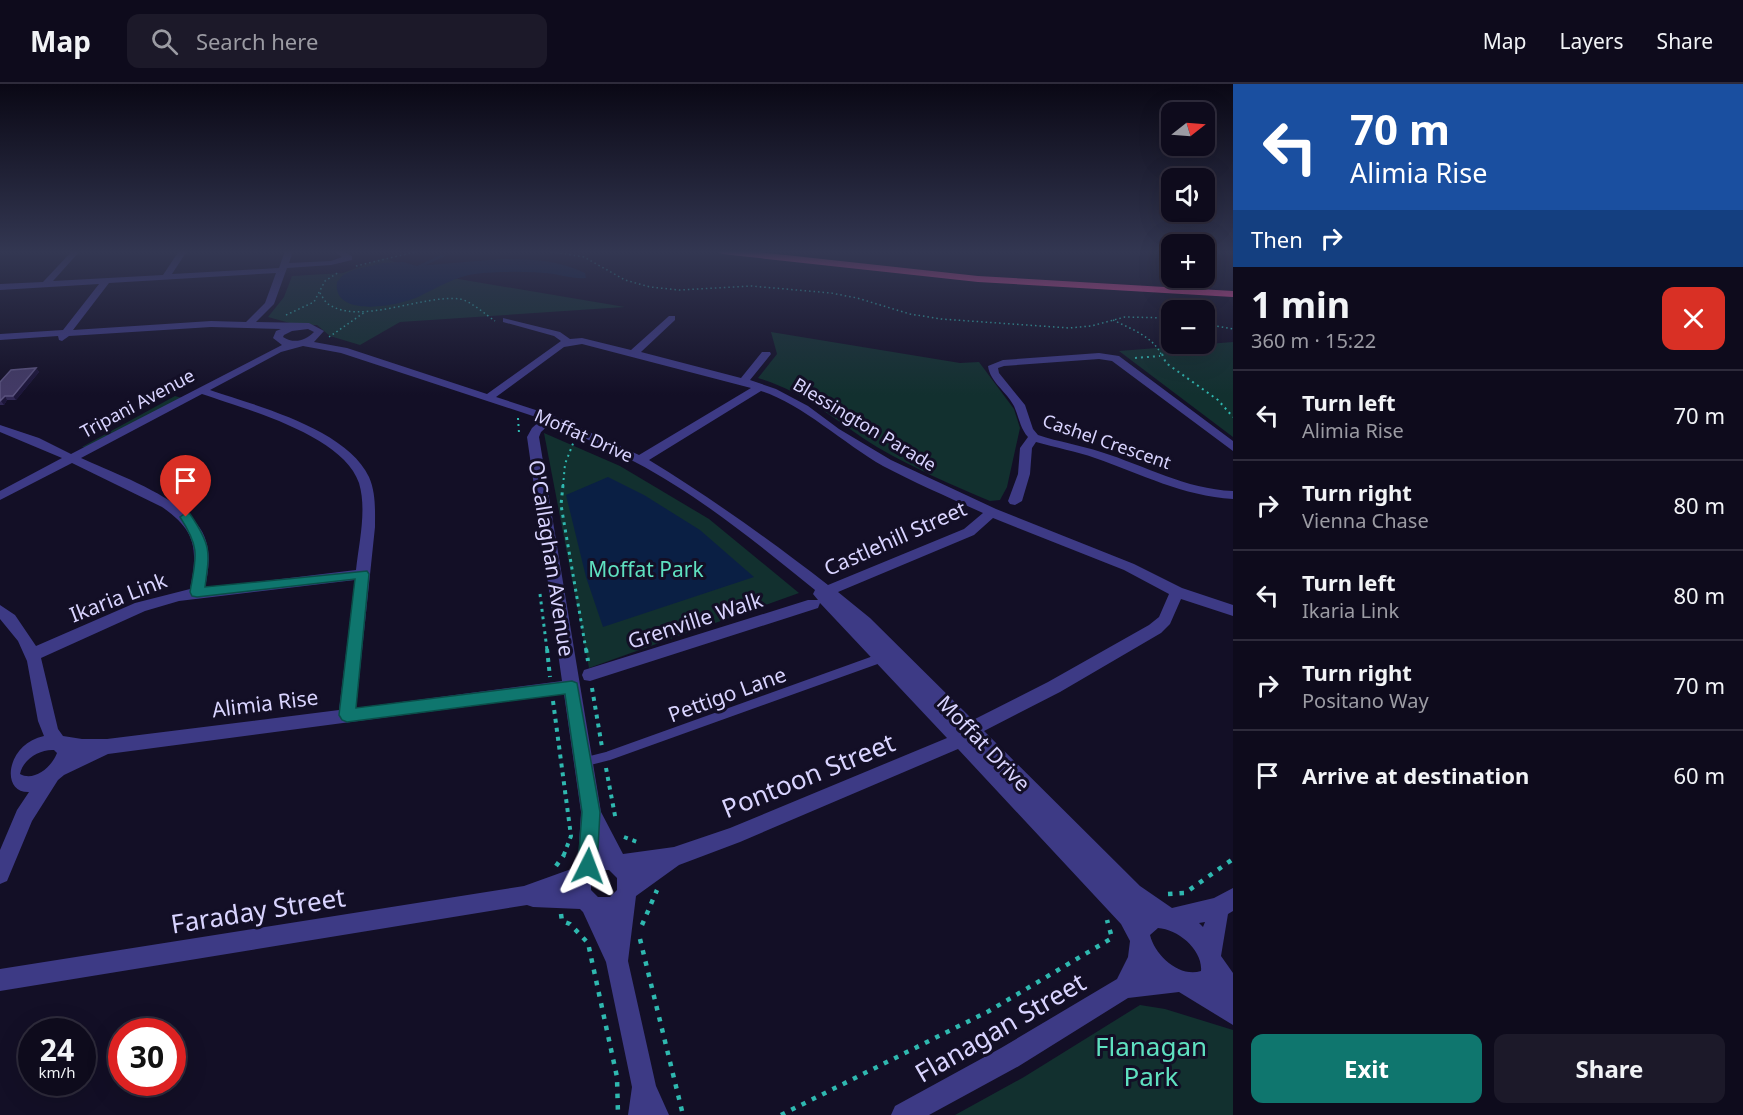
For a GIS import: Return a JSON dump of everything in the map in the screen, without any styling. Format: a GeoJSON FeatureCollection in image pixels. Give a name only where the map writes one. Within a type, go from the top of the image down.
{"type":"FeatureCollection","features":[{"type":"Feature","properties":{"kind":"street"},"geometry":{"type":"LineString","coordinates":[[62,337],[92,299]]}},
{"type":"Feature","properties":{"kind":"street"},"geometry":{"type":"LineString","coordinates":[[249,324],[270,299]]}},
{"type":"Feature","properties":{"kind":"street"},"geometry":{"type":"LineString","coordinates":[[633,354],[672,318]]}},
{"type":"Feature","properties":{"kind":"street","name":"Blessington Parade"},"geometry":{"type":"LineString","coordinates":[[502,321],[557,334],[568,342],[582,341],[760,387],[792,400],[835,431],[887,463],[966,502]]}},
{"type":"Feature","properties":{"kind":"street"},"geometry":{"type":"LineString","coordinates":[[0,344],[62,337],[249,324],[296,326]]}},
{"type":"Feature","properties":{"kind":"street","name":"Moffat Drive"},"geometry":{"type":"LineString","coordinates":[[296,326],[314,327],[322,337],[343,350]]}},
{"type":"Feature","properties":{"kind":"street","name":"Tripani Avenue"},"geometry":{"type":"LineString","coordinates":[[0,496],[66,456],[267,347],[284,330],[296,326]]}},
{"type":"Feature","properties":{"kind":"street","name":"Moffat Drive"},"geometry":{"type":"LineString","coordinates":[[62,337],[215,331],[257,332],[278,337],[282,343],[343,350],[550,418],[640,460],[738,522],[799,571],[820,596],[883,658],[1132,893],[1168,918]]}},
{"type":"Feature","properties":{"kind":"street"},"geometry":{"type":"LineString","coordinates":[[0,337],[62,337]]}},
{"type":"Feature","properties":{"kind":"street","name":"Tripani Avenue"},"geometry":{"type":"LineString","coordinates":[[0,485],[66,456],[297,344],[322,337]]}},
{"type":"Feature","properties":{"kind":"street"},"geometry":{"type":"LineString","coordinates":[[489,397],[560,345],[568,342]]}},
{"type":"Feature","properties":{"kind":"street"},"geometry":{"type":"LineString","coordinates":[[743,382],[766,354]]}},
{"type":"Feature","properties":{"kind":"street","name":"Cashel Crescent"},"geometry":{"type":"LineString","coordinates":[[1233,447],[1123,363],[1105,356],[1003,363],[993,366],[994,373],[1019,405],[1028,430],[1034,437],[1098,455],[1186,488],[1212,494],[1233,495]]}},
{"type":"Feature","properties":{"kind":"street"},"geometry":{"type":"LineString","coordinates":[[640,460],[760,387]]}},
{"type":"Feature","properties":{"kind":"street"},"geometry":{"type":"LineString","coordinates":[[201,390],[308,430],[336,446],[349,457],[364,481],[369,506],[347,715]]}},
{"type":"Feature","properties":{"kind":"street","name":"O'Callaghan Avenue"},"geometry":{"type":"LineString","coordinates":[[550,418],[536,430],[533,437],[591,812],[584,871]]}},
{"type":"Feature","properties":{"kind":"street"},"geometry":{"type":"LineString","coordinates":[[0,428],[66,456],[167,504],[186,517],[202,546],[197,592]]}},
{"type":"Feature","properties":{"kind":"street"},"geometry":{"type":"LineString","coordinates":[[1015,501],[1024,474],[1026,448],[1034,437]]}},
{"type":"Feature","properties":{"kind":"street","name":"Castlehill Street"},"geometry":{"type":"LineString","coordinates":[[820,596],[969,532],[984,521],[991,512],[966,502]]}},
{"type":"Feature","properties":{"kind":"street"},"geometry":{"type":"LineString","coordinates":[[991,512],[1129,567],[1177,592],[1233,611]]}},
{"type":"Feature","properties":{"kind":"street","name":"Ikaria Link"},"geometry":{"type":"LineString","coordinates":[[34,654],[140,607],[197,592],[363,574]]}},
{"type":"Feature","properties":{"kind":"street","name":"Pontoon Street"},"geometry":{"type":"LineString","coordinates":[[618,863],[674,857],[816,803],[966,735],[1155,629],[1165,620],[1177,592]]}},
{"type":"Feature","properties":{"kind":"street","name":"Moffat Drive"},"geometry":{"type":"LineString","coordinates":[[820,596],[866,622],[1117,902],[1129,916],[1140,938]]}},
{"type":"Feature","properties":{"kind":"street","name":"Grenville Walk"},"geometry":{"type":"LineString","coordinates":[[590,675],[820,596]]}},
{"type":"Feature","properties":{"kind":"street"},"geometry":{"type":"LineString","coordinates":[[0,610],[16,627],[34,654],[40,679],[44,716],[50,734],[64,746],[66,757],[40,789],[24,816],[0,874]]}},
{"type":"Feature","properties":{"kind":"street","name":"Alimia Rise"},"geometry":{"type":"LineString","coordinates":[[58,743],[82,747],[108,747],[572,687]]}},
{"type":"Feature","properties":{"kind":"street"},"geometry":{"type":"LineString","coordinates":[[24,816],[8,777],[11,768],[34,738],[44,716]]}},
{"type":"Feature","properties":{"kind":"street"},"geometry":{"type":"LineString","coordinates":[[22,753],[41,743],[58,743]]}},
{"type":"Feature","properties":{"kind":"street","name":"Alimia Rise"},"geometry":{"type":"LineString","coordinates":[[8,777],[36,782],[108,747]]}},
{"type":"Feature","properties":{"kind":"street","name":"O'Callaghan Avenue"},"geometry":{"type":"LineString","coordinates":[[591,812],[618,863]]}},
{"type":"Feature","properties":{"kind":"street","name":"Pontoon Street"},"geometry":{"type":"LineString","coordinates":[[627,894],[674,857]]}},
{"type":"Feature","properties":{"kind":"street"},"geometry":{"type":"LineString","coordinates":[[617,961],[628,875],[618,863],[601,860],[584,871],[580,888],[617,961],[644,1087],[656,1115]]}},
{"type":"Feature","properties":{"kind":"street","name":"Faraday Street"},"geometry":{"type":"LineString","coordinates":[[559,891],[584,871]]}},
{"type":"Feature","properties":{"kind":"street","name":"Faraday Street"},"geometry":{"type":"LineString","coordinates":[[0,980],[559,891],[588,902]]}},
{"type":"Feature","properties":{"kind":"street"},"geometry":{"type":"LineString","coordinates":[[588,902],[605,909],[613,907],[627,894]]}},
{"type":"Feature","properties":{"kind":"street"},"geometry":{"type":"LineString","coordinates":[[1125,987],[1139,958],[1141,926],[1147,920],[1168,918],[1226,903]]}},
{"type":"Feature","properties":{"kind":"street"},"geometry":{"type":"LineString","coordinates":[[1184,983],[1200,984],[1208,980],[1212,973],[1212,934],[1226,903]]}},
{"type":"Feature","properties":{"kind":"street"},"geometry":{"type":"LineString","coordinates":[[1168,918],[1195,933],[1233,992]]}},
{"type":"Feature","properties":{"kind":"street"},"geometry":{"type":"LineString","coordinates":[[1140,938],[1143,949],[1157,968],[1233,1013]]}},
{"type":"Feature","properties":{"kind":"street","name":"Flanagan Street"},"geometry":{"type":"LineString","coordinates":[[904,1115],[1010,1057],[1125,987],[1184,983]]}},
{"type":"Feature","properties":{"kind":"street"},"geometry":{"type":"LineString","coordinates":[[641,1115],[644,1087]]}},
{"type":"Feature","properties":{"kind":"lane","name":"Pettigo Lane"},"geometry":{"type":"LineString","coordinates":[[583,762],[620,752],[883,658]]}},
{"type":"Feature","properties":{"kind":"path"},"geometry":{"type":"LineString","coordinates":[[310,304],[324,302],[356,311],[366,311],[389,309],[424,300],[458,299]]}},
{"type":"Feature","properties":{"kind":"path"},"geometry":{"type":"LineString","coordinates":[[462,299],[502,321]]}},
{"type":"Feature","properties":{"kind":"path"},"geometry":{"type":"LineString","coordinates":[[860,299],[921,316],[1015,325],[1077,328],[1140,316],[1161,317]]}},
{"type":"Feature","properties":{"kind":"path"},"geometry":{"type":"LineString","coordinates":[[356,311],[357,316]]}},
{"type":"Feature","properties":{"kind":"path"},"geometry":{"type":"LineString","coordinates":[[322,337],[347,327],[357,316],[366,311]]}},
{"type":"Feature","properties":{"kind":"path"},"geometry":{"type":"LineString","coordinates":[[1112,320],[1148,338],[1158,347],[1160,356],[1166,363],[1218,400],[1233,417]]}},
{"type":"Feature","properties":{"kind":"path"},"geometry":{"type":"LineString","coordinates":[[1215,326],[1233,329]]}},
{"type":"Feature","properties":{"kind":"path"},"geometry":{"type":"LineString","coordinates":[[1133,359],[1160,356]]}},
{"type":"Feature","properties":{"kind":"path"},"geometry":{"type":"LineString","coordinates":[[517,415],[520,438]]}},
{"type":"Feature","properties":{"kind":"path"},"geometry":{"type":"LineString","coordinates":[[539,586],[571,836],[567,851],[556,864],[562,921],[570,924],[588,943],[617,1077],[618,1115]]}},
{"type":"Feature","properties":{"kind":"path"},"geometry":{"type":"LineString","coordinates":[[1161,892],[1171,895],[1185,893],[1233,859]]}},
{"type":"Feature","properties":{"kind":"path"},"geometry":{"type":"LineString","coordinates":[[781,1115],[989,1011],[1112,938],[1106,917],[1101,912],[1117,902]]}},
{"type":"Feature","properties":{"kind":"green space"},"geometry":{"type":"Polygon","coordinates":[[[282,299],[578,299],[625,307],[400,322],[360,345],[330,336],[317,325],[297,325],[268,317],[282,299]]]}},
{"type":"Feature","properties":{"kind":"green space"},"geometry":{"type":"Polygon","coordinates":[[[771,332],[960,363],[979,362],[1014,409],[1020,428],[1007,487],[1000,500],[990,501],[904,462],[877,447],[806,399],[758,378],[777,354],[771,332]]]}},
{"type":"Feature","properties":{"kind":"green space"},"geometry":{"type":"Polygon","coordinates":[[[1233,342],[1233,437],[1119,351],[1161,348],[1161,354],[1215,354],[1215,343],[1233,342]]]}},
{"type":"Feature","properties":{"kind":"green space"},"geometry":{"type":"Polygon","coordinates":[[[175,396],[182,398],[87,448],[82,447],[175,396]]]}},
{"type":"Feature","properties":{"kind":"green space","name":"Moffat Park"},"geometry":{"type":"Polygon","coordinates":[[[544,433],[620,466],[709,519],[799,593],[589,668],[544,433]]]}},
{"type":"Feature","properties":{"kind":"green space","name":"Flanagan Park"},"geometry":{"type":"Polygon","coordinates":[[[1140,1005],[1165,1009],[1233,1030],[1233,1115],[955,1115],[1024,1077],[1140,1005]]]}},
{"type":"Feature","properties":{"kind":"water"},"geometry":{"type":"Polygon","coordinates":[[[343,299],[412,299],[369,307],[343,299]]]}},
{"type":"Feature","properties":{"kind":"water"},"geometry":{"type":"Polygon","coordinates":[[[608,477],[644,495],[700,530],[754,577],[603,627],[586,577],[566,495],[608,477]]]}},
{"type":"Feature","properties":{"kind":"building"},"geometry":{"type":"Polygon","coordinates":[[[36,368],[13,396],[5,396],[0,401],[0,382],[11,370],[36,368]]]}},
{"type":"Feature","properties":{"kind":"route"},"geometry":{"type":"LineString","coordinates":[[186,517],[202,546],[197,592],[363,574],[347,715],[572,687],[591,812],[588,866]]}}]}
